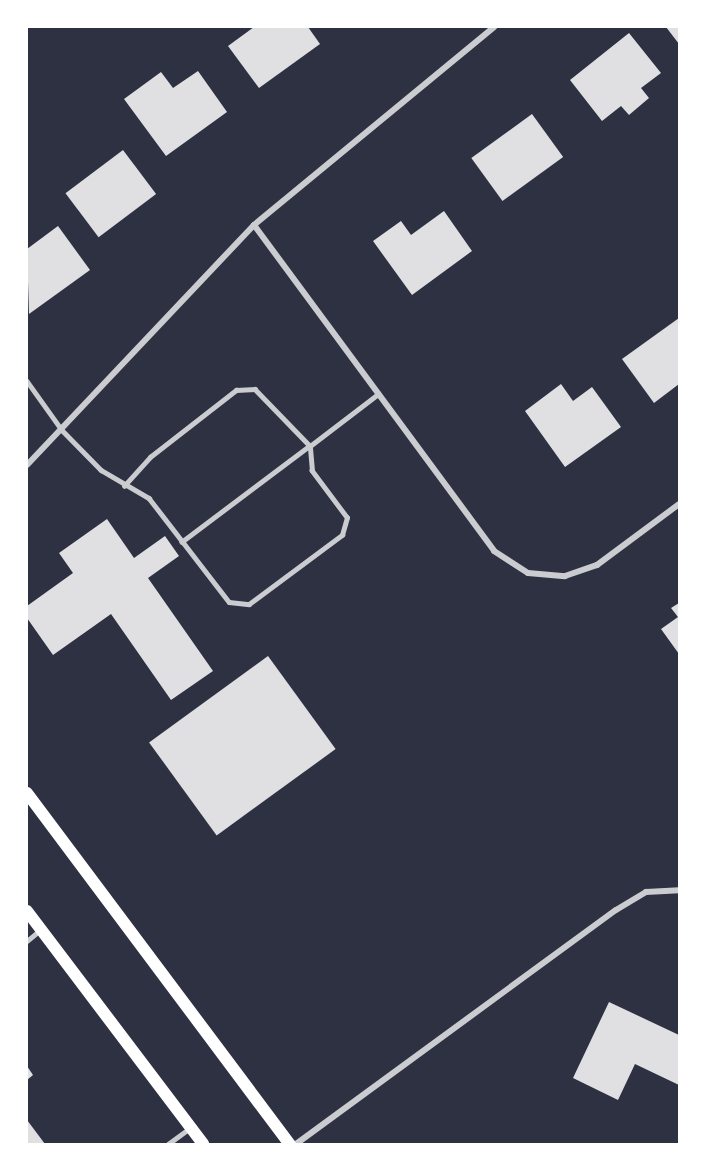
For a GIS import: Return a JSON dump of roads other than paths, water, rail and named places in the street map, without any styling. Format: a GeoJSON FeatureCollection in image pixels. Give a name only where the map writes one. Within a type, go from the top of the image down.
{"type":"FeatureCollection","features":[{"type":"Feature","properties":{"kind":"main road"},"geometry":{"type":"LineString","coordinates":[[27,793],[290,1144]]}},
{"type":"Feature","properties":{"kind":"main road"},"geometry":{"type":"LineString","coordinates":[[27,910],[203,1144]]}},
{"type":"Feature","properties":{"kind":"street"},"geometry":{"type":"LineString","coordinates":[[27,465],[254,225],[494,27]]}},
{"type":"Feature","properties":{"kind":"street"},"geometry":{"type":"LineString","coordinates":[[254,225],[494,551],[528,573],[565,576],[597,565],[679,504]]}},
{"type":"Feature","properties":{"kind":"street"},"geometry":{"type":"LineString","coordinates":[[296,1144],[616,910],[646,892],[679,890]]}},
{"type":"Feature","properties":{"kind":"lane"},"geometry":{"type":"LineString","coordinates":[[27,381],[62,430],[101,470],[124,486],[149,498],[229,602],[249,604],[342,535],[347,518],[312,471],[310,446],[255,389],[237,390],[150,457],[124,486]]}},
{"type":"Feature","properties":{"kind":"lane"},"geometry":{"type":"LineString","coordinates":[[182,542],[378,394]]}},
{"type":"Feature","properties":{"kind":"lane"},"geometry":{"type":"LineString","coordinates":[[27,940],[42,930]]}},
{"type":"Feature","properties":{"kind":"lane"},"geometry":{"type":"LineString","coordinates":[[168,1144],[191,1128]]}}]}
